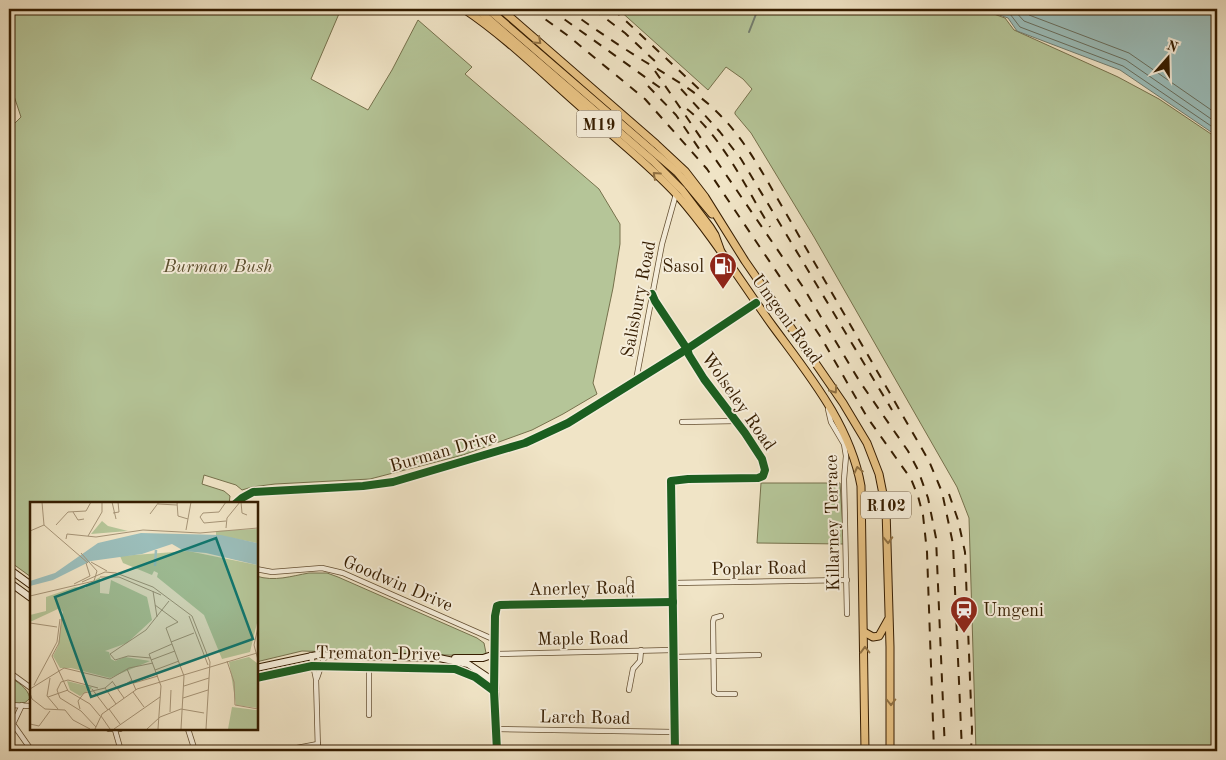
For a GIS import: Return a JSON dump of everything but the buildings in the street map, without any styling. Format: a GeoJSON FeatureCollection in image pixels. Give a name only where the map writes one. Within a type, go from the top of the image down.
{"type":"FeatureCollection","features":[{"type":"Feature","properties":{"kind":"main road","name":"Umgeni Road"},"geometry":{"type":"LineString","coordinates":[[464,9],[488,26],[538,69],[676,194],[721,252],[828,405],[846,436],[854,454],[861,486],[865,751]]}},
{"type":"Feature","properties":{"kind":"main road"},"geometry":{"type":"LineString","coordinates":[[477,9],[548,64],[676,172],[728,234]]}},
{"type":"Feature","properties":{"kind":"main road"},"geometry":{"type":"LineString","coordinates":[[488,9],[678,186],[716,235],[721,252]]}},
{"type":"Feature","properties":{"kind":"main road","name":"Umgeni Road"},"geometry":{"type":"LineString","coordinates":[[501,9],[672,158],[705,197],[856,424],[874,461],[886,509],[888,537],[890,751]]}},
{"type":"Feature","properties":{"kind":"main road"},"geometry":{"type":"LineString","coordinates":[[864,632],[873,637],[879,636],[889,620]]}},
{"type":"Feature","properties":{"kind":"street","name":"Salisbury Road"},"geometry":{"type":"LineString","coordinates":[[636,380],[662,244],[676,194]]}},
{"type":"Feature","properties":{"kind":"street","name":"Wolseley Road"},"geometry":{"type":"LineString","coordinates":[[652,294],[704,379],[762,459],[765,470],[763,476],[749,478],[671,481],[672,583]]}},
{"type":"Feature","properties":{"kind":"street","name":"Burman Drive"},"geometry":{"type":"LineString","coordinates":[[238,502],[253,492],[363,486],[410,478],[534,439],[568,422],[687,349],[756,303]]}},
{"type":"Feature","properties":{"kind":"street","name":"Killarney Terrace"},"geometry":{"type":"LineString","coordinates":[[828,405],[831,422],[840,434],[845,449],[847,614]]}},
{"type":"Feature","properties":{"kind":"street"},"geometry":{"type":"LineString","coordinates":[[682,422],[736,421]]}},
{"type":"Feature","properties":{"kind":"street","name":"Goodwin Drive"},"geometry":{"type":"LineString","coordinates":[[258,569],[272,572],[322,568],[338,571],[495,640]]}},
{"type":"Feature","properties":{"kind":"street"},"geometry":{"type":"LineString","coordinates":[[9,569],[30,584]]}},
{"type":"Feature","properties":{"kind":"street"},"geometry":{"type":"LineString","coordinates":[[629,579],[630,603]]}},
{"type":"Feature","properties":{"kind":"street","name":"Poplar Road"},"geometry":{"type":"LineString","coordinates":[[672,583],[847,580]]}},
{"type":"Feature","properties":{"kind":"street"},"geometry":{"type":"LineString","coordinates":[[9,582],[30,597]]}},
{"type":"Feature","properties":{"kind":"street"},"geometry":{"type":"LineString","coordinates":[[672,583],[675,751]]}},
{"type":"Feature","properties":{"kind":"street","name":"Anerley Road"},"geometry":{"type":"LineString","coordinates":[[495,640],[495,611],[497,606],[500,605],[673,602]]}},
{"type":"Feature","properties":{"kind":"street"},"geometry":{"type":"LineString","coordinates":[[721,616],[714,618],[713,622],[714,692],[717,694],[735,694]]}},
{"type":"Feature","properties":{"kind":"street"},"geometry":{"type":"LineString","coordinates":[[495,640],[494,690],[497,751]]}},
{"type":"Feature","properties":{"kind":"street"},"geometry":{"type":"LineString","coordinates":[[629,690],[632,669],[640,661],[640,650]]}},
{"type":"Feature","properties":{"kind":"street","name":"Maple Road"},"geometry":{"type":"LineString","coordinates":[[495,654],[673,650]]}},
{"type":"Feature","properties":{"kind":"street"},"geometry":{"type":"LineString","coordinates":[[316,679],[325,654]]}},
{"type":"Feature","properties":{"kind":"street","name":"Trematon Drive"},"geometry":{"type":"LineString","coordinates":[[258,668],[311,655],[325,654],[443,659],[468,664],[494,682]]}},
{"type":"Feature","properties":{"kind":"street"},"geometry":{"type":"LineString","coordinates":[[443,659],[483,658],[495,654]]}},
{"type":"Feature","properties":{"kind":"street"},"geometry":{"type":"LineString","coordinates":[[311,655],[316,679],[318,751]]}},
{"type":"Feature","properties":{"kind":"street"},"geometry":{"type":"LineString","coordinates":[[673,658],[759,655]]}},
{"type":"Feature","properties":{"kind":"street"},"geometry":{"type":"LineString","coordinates":[[392,657],[392,667]]}},
{"type":"Feature","properties":{"kind":"street"},"geometry":{"type":"LineString","coordinates":[[443,659],[451,664],[446,669]]}},
{"type":"Feature","properties":{"kind":"street","name":"Trematon Drive"},"geometry":{"type":"LineString","coordinates":[[258,678],[312,666],[446,669],[461,670],[468,673],[494,690]]}},
{"type":"Feature","properties":{"kind":"street"},"geometry":{"type":"LineString","coordinates":[[369,666],[369,715]]}},
{"type":"Feature","properties":{"kind":"street"},"geometry":{"type":"LineString","coordinates":[[9,672],[30,687]]}},
{"type":"Feature","properties":{"kind":"street"},"geometry":{"type":"LineString","coordinates":[[9,705],[30,706]]}},
{"type":"Feature","properties":{"kind":"street"},"geometry":{"type":"LineString","coordinates":[[13,724],[22,705]]}},
{"type":"Feature","properties":{"kind":"street"},"geometry":{"type":"LineString","coordinates":[[9,719],[32,751]]}},
{"type":"Feature","properties":{"kind":"street","name":"Larch Road"},"geometry":{"type":"LineString","coordinates":[[496,729],[674,732]]}},
{"type":"Feature","properties":{"kind":"street"},"geometry":{"type":"LineString","coordinates":[[117,730],[121,751]]}},
{"type":"Feature","properties":{"kind":"street"},"geometry":{"type":"LineString","coordinates":[[188,730],[194,751]]}},
{"type":"Feature","properties":{"kind":"street"},"geometry":{"type":"LineString","coordinates":[[282,751],[318,744]]}},
{"type":"Feature","properties":{"kind":"green space","name":"Burman Bush"},"geometry":{"type":"Polygon","coordinates":[[[9,9],[199,9],[235,12],[236,9],[341,9],[311,79],[368,110],[392,70],[418,20],[472,67],[465,74],[599,189],[620,224],[620,244],[613,288],[593,383],[597,394],[532,430],[463,455],[370,479],[275,484],[242,490],[236,485],[204,475],[202,484],[224,491],[230,496],[229,502],[30,502],[30,576],[9,561],[9,129],[21,117],[11,87],[9,87],[9,9]]]}},
{"type":"Feature","properties":{"kind":"green space"},"geometry":{"type":"Polygon","coordinates":[[[618,9],[980,9],[1005,18],[1014,30],[1118,77],[1159,99],[1217,138],[1217,751],[976,751],[969,518],[957,487],[814,237],[751,133],[735,114],[752,89],[743,79],[726,67],[708,90],[618,9]]]}},
{"type":"Feature","properties":{"kind":"green space"},"geometry":{"type":"Polygon","coordinates":[[[761,483],[840,483],[844,544],[757,543],[761,483]]]}},
{"type":"Feature","properties":{"kind":"green space"},"geometry":{"type":"Polygon","coordinates":[[[309,573],[327,573],[338,577],[477,638],[484,643],[486,653],[482,656],[302,651],[258,662],[258,577],[289,577],[309,573]]]}},
{"type":"Feature","properties":{"kind":"green space"},"geometry":{"type":"Polygon","coordinates":[[[9,676],[29,694],[30,698],[18,706],[9,707],[9,676]]]}},
{"type":"Feature","properties":{"kind":"water"},"geometry":{"type":"Polygon","coordinates":[[[982,9],[1217,9],[1217,136],[1120,70],[1017,31],[1008,18],[982,9]]]}},
{"type":"Feature","properties":{"kind":"waterway"},"geometry":{"type":"LineString","coordinates":[[749,32],[758,9]]}},
{"type":"Feature","properties":{"kind":"railway"},"geometry":{"type":"LineString","coordinates":[[531,9],[567,35],[645,99],[707,169],[822,339],[867,417],[911,479],[923,515],[927,552],[934,751]]}},
{"type":"Feature","properties":{"kind":"railway"},"geometry":{"type":"LineString","coordinates":[[550,9],[666,92]]}},
{"type":"Feature","properties":{"kind":"railway"},"geometry":{"type":"LineString","coordinates":[[567,9],[620,46],[692,91],[711,106],[733,129],[765,177],[929,461],[942,492],[953,544],[962,751]]}},
{"type":"Feature","properties":{"kind":"railway"},"geometry":{"type":"LineString","coordinates":[[593,9],[625,33],[659,65]]}},
{"type":"Feature","properties":{"kind":"railway"},"geometry":{"type":"LineString","coordinates":[[613,9],[699,89]]}},
{"type":"Feature","properties":{"kind":"railway"},"geometry":{"type":"LineString","coordinates":[[655,71],[803,287],[860,382],[908,451],[918,470],[928,498],[936,538],[945,751]]}},
{"type":"Feature","properties":{"kind":"railway"},"geometry":{"type":"LineString","coordinates":[[648,86],[676,115],[704,156]]}},
{"type":"Feature","properties":{"kind":"railway"},"geometry":{"type":"LineString","coordinates":[[681,89],[720,132],[741,159],[892,410]]}},
{"type":"Feature","properties":{"kind":"railway"},"geometry":{"type":"LineString","coordinates":[[687,109],[712,134],[723,149],[770,227]]}},
{"type":"Feature","properties":{"kind":"railway"},"geometry":{"type":"LineString","coordinates":[[949,494],[958,520],[965,552],[972,730],[971,751]]}},
{"type":"Feature","properties":{"kind":"cycle path"},"geometry":{"type":"LineString","coordinates":[[652,294],[704,379],[762,459],[765,470],[763,476],[758,478],[671,481],[675,751]]}},
{"type":"Feature","properties":{"kind":"cycle path"},"geometry":{"type":"LineString","coordinates":[[237,502],[253,492],[363,486],[393,482],[525,443],[568,423],[687,349],[756,303]]}},
{"type":"Feature","properties":{"kind":"cycle path"},"geometry":{"type":"LineString","coordinates":[[497,751],[494,691],[495,616],[497,606],[673,602]]}},
{"type":"Feature","properties":{"kind":"cycle path"},"geometry":{"type":"LineString","coordinates":[[258,678],[312,666],[455,669],[475,677],[494,691]]}},
{"type":"Feature","properties":{"kind":"place","name":"Sasol"},"geometry":{"type":"Point","coordinates":[723,290]}},
{"type":"Feature","properties":{"kind":"place","name":"Umgeni"},"geometry":{"type":"Point","coordinates":[964,634]}}]}
